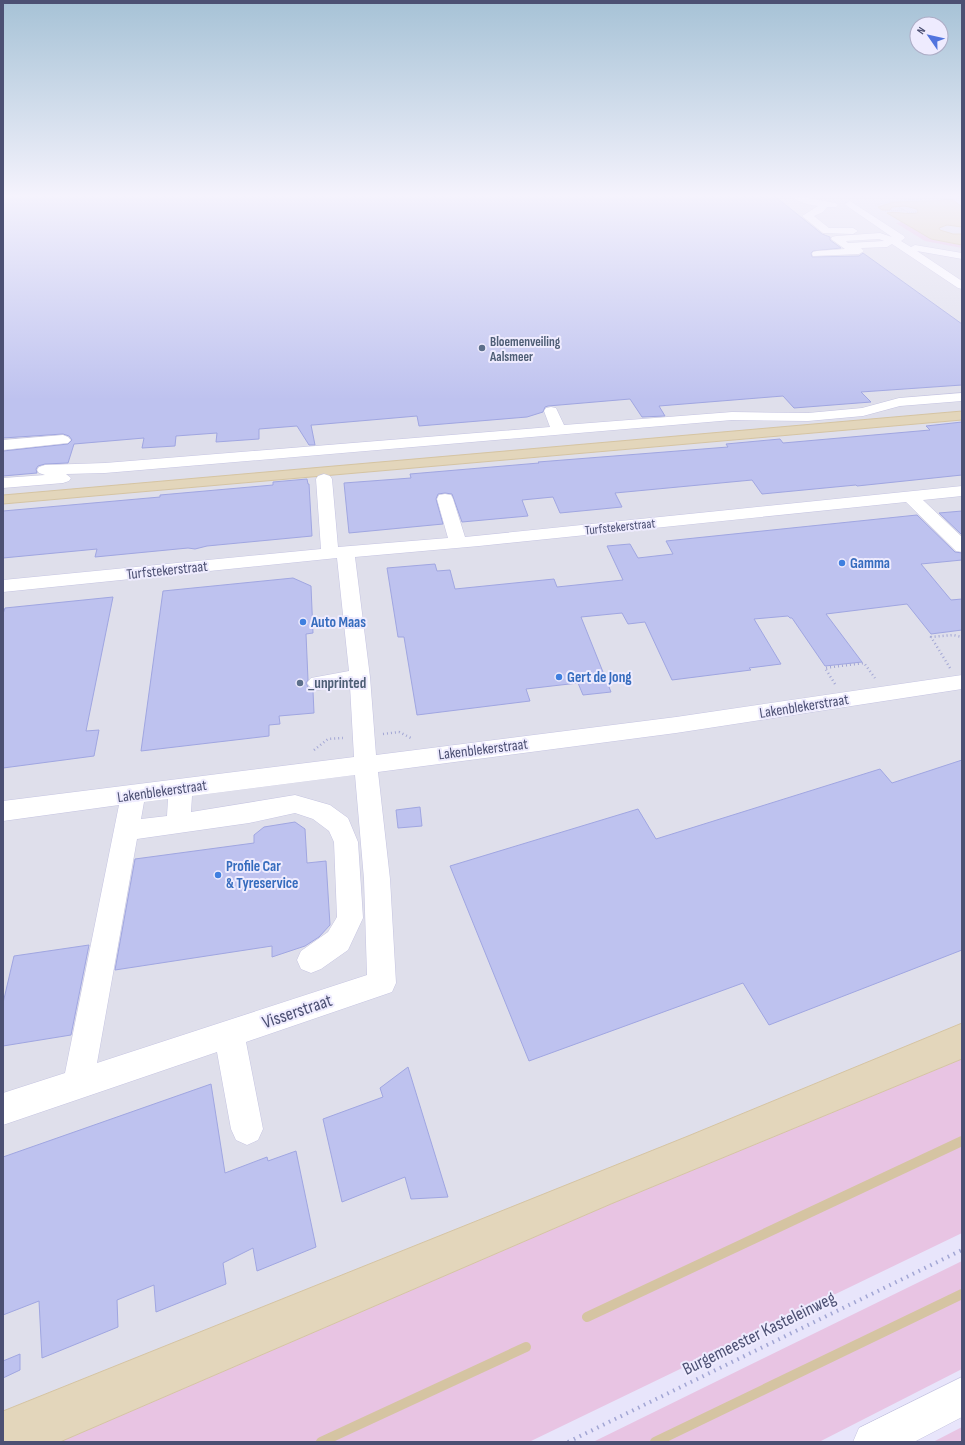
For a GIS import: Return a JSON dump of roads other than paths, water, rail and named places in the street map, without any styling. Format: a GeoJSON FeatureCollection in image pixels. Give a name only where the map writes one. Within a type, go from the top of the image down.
{"type":"FeatureCollection","features":[{"type":"Feature","properties":{"kind":"street"},"geometry":{"type":"LineString","coordinates":[[931,265],[962,286]]}},
{"type":"Feature","properties":{"kind":"street"},"geometry":{"type":"LineString","coordinates":[[942,265],[962,278]]}},
{"type":"Feature","properties":{"kind":"street"},"geometry":{"type":"LineString","coordinates":[[803,407],[805,410],[962,397]]}},
{"type":"Feature","properties":{"kind":"street"},"geometry":{"type":"LineString","coordinates":[[45,470],[105,468],[732,416],[808,417],[862,412],[899,402]]}},
{"type":"Feature","properties":{"kind":"street"},"geometry":{"type":"LineString","coordinates":[[550,411],[559,430]]}},
{"type":"Feature","properties":{"kind":"street"},"geometry":{"type":"LineString","coordinates":[[3,445],[63,440]]}},
{"type":"Feature","properties":{"kind":"street"},"geometry":{"type":"LineString","coordinates":[[3,483],[62,478],[105,468]]}},
{"type":"Feature","properties":{"kind":"street"},"geometry":{"type":"LineString","coordinates":[[324,479],[337,553]]}},
{"type":"Feature","properties":{"kind":"street","name":"Turfstekerstraat"},"geometry":{"type":"LineString","coordinates":[[3,586],[337,553],[458,543],[962,491]]}},
{"type":"Feature","properties":{"kind":"street"},"geometry":{"type":"LineString","coordinates":[[910,496],[962,547]]}},
{"type":"Feature","properties":{"kind":"street"},"geometry":{"type":"LineString","coordinates":[[446,499],[458,543]]}},
{"type":"Feature","properties":{"kind":"street","name":"Visserstraat"},"geometry":{"type":"LineString","coordinates":[[3,1109],[382,983],[377,879],[366,764],[360,676],[337,553]]}},
{"type":"Feature","properties":{"kind":"street","name":"Lakenblekerstraat"},"geometry":{"type":"LineString","coordinates":[[3,812],[676,725],[956,675]]}},
{"type":"Feature","properties":{"kind":"street"},"geometry":{"type":"LineString","coordinates":[[318,683],[360,676]]}},
{"type":"Feature","properties":{"kind":"street"},"geometry":{"type":"LineString","coordinates":[[178,824],[181,788]]}},
{"type":"Feature","properties":{"kind":"street"},"geometry":{"type":"LineString","coordinates":[[78,1084],[133,795]]}},
{"type":"Feature","properties":{"kind":"street"},"geometry":{"type":"LineString","coordinates":[[126,831],[249,813],[295,804],[320,812],[339,825],[346,842],[350,918],[338,942],[311,960]]}},
{"type":"Feature","properties":{"kind":"street"},"geometry":{"type":"LineString","coordinates":[[348,882],[377,879]]}},
{"type":"Feature","properties":{"kind":"street"},"geometry":{"type":"LineString","coordinates":[[229,1034],[247,1129]]}},
{"type":"Feature","properties":{"kind":"street"},"geometry":{"type":"LineString","coordinates":[[873,1442],[962,1396]]}},
{"type":"Feature","properties":{"kind":"waterway"},"geometry":{"type":"LineString","coordinates":[[587,1317],[962,1141]]}},
{"type":"Feature","properties":{"kind":"waterway"},"geometry":{"type":"LineString","coordinates":[[655,1442],[962,1294]]}},
{"type":"Feature","properties":{"kind":"waterway"},"geometry":{"type":"LineString","coordinates":[[321,1442],[526,1347]]}},
{"type":"Feature","properties":{"kind":"place","name":"Bloemenveiling Aalsmeer"},"geometry":{"type":"Point","coordinates":[482,348]}},
{"type":"Feature","properties":{"kind":"place","name":"Gamma"},"geometry":{"type":"Point","coordinates":[842,563]}},
{"type":"Feature","properties":{"kind":"place","name":"Auto Maas"},"geometry":{"type":"Point","coordinates":[303,622]}},
{"type":"Feature","properties":{"kind":"place","name":"Gert de Jong"},"geometry":{"type":"Point","coordinates":[559,677]}},
{"type":"Feature","properties":{"kind":"place","name":"_unprinted"},"geometry":{"type":"Point","coordinates":[300,683]}},
{"type":"Feature","properties":{"kind":"place","name":"Profile Car & Tyreservice"},"geometry":{"type":"Point","coordinates":[218,875]}}]}
